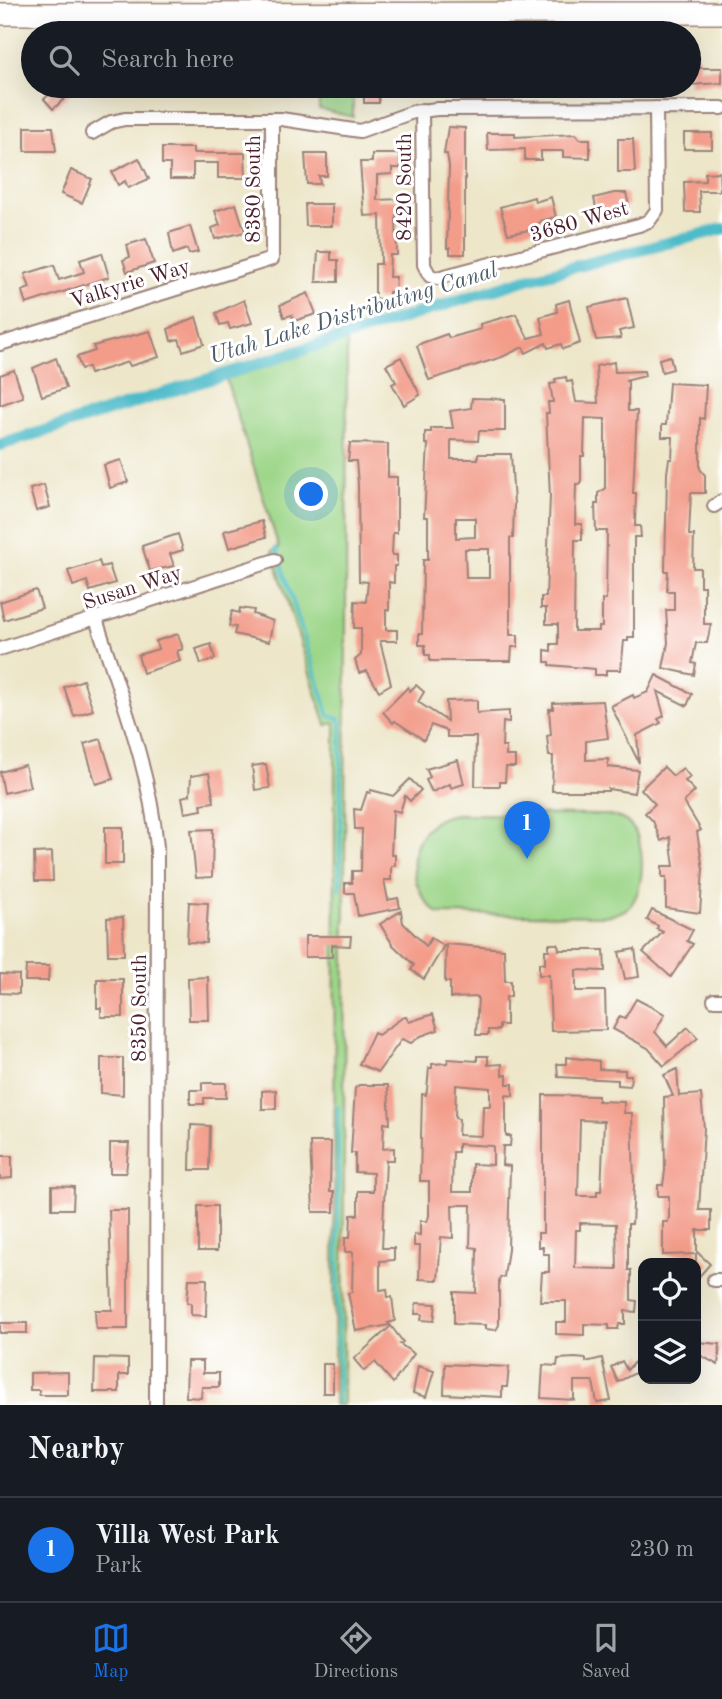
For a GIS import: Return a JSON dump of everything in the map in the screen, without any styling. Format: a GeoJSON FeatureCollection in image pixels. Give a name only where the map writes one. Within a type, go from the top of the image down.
{"type":"FeatureCollection","features":[{"type":"Feature","properties":{"kind":"highway"},"geometry":{"type":"LineString","coordinates":[[0,13],[722,13]]}},
{"type":"Feature","properties":{"kind":"street","name":"3680 West"},"geometry":{"type":"LineString","coordinates":[[424,265],[430,276],[447,277],[639,225],[654,216],[657,203],[656,108]]}},
{"type":"Feature","properties":{"kind":"street"},"geometry":{"type":"LineString","coordinates":[[92,133],[120,119],[272,119],[360,131],[422,110],[722,108]]}},
{"type":"Feature","properties":{"kind":"street","name":"8420 South"},"geometry":{"type":"LineString","coordinates":[[422,110],[424,265]]}},
{"type":"Feature","properties":{"kind":"street","name":"8380 South"},"geometry":{"type":"LineString","coordinates":[[272,119],[272,259]]}},
{"type":"Feature","properties":{"kind":"street","name":"Valkyrie Way"},"geometry":{"type":"LineString","coordinates":[[0,344],[272,259]]}},
{"type":"Feature","properties":{"kind":"street","name":"Susan Way"},"geometry":{"type":"LineString","coordinates":[[0,649],[275,560]]}},
{"type":"Feature","properties":{"kind":"street","name":"8350 South"},"geometry":{"type":"LineString","coordinates":[[96,620],[145,776],[154,811],[157,848],[156,1405]]}},
{"type":"Feature","properties":{"kind":"green space"},"geometry":{"type":"Polygon","coordinates":[[[319,98],[353,98],[353,117],[319,109],[319,98]]]}},
{"type":"Feature","properties":{"kind":"green space"},"geometry":{"type":"Polygon","coordinates":[[[347,341],[343,1405],[334,1405],[335,723],[326,725],[272,551],[279,548],[226,379],[347,341]]]}},
{"type":"Feature","properties":{"kind":"green space"},"geometry":{"type":"Polygon","coordinates":[[[455,814],[606,815],[622,819],[635,832],[641,854],[641,878],[634,900],[623,911],[604,916],[439,914],[427,903],[419,889],[414,873],[414,857],[418,842],[426,829],[438,820],[455,814]]]}},
{"type":"Feature","properties":{"kind":"building"},"geometry":{"type":"Polygon","coordinates":[[[701,68],[722,68],[722,83],[701,84],[701,68]]]}},
{"type":"Feature","properties":{"kind":"building"},"geometry":{"type":"Polygon","coordinates":[[[45,98],[65,98],[53,109],[45,98]]]}},
{"type":"Feature","properties":{"kind":"building"},"geometry":{"type":"Polygon","coordinates":[[[364,98],[379,98],[379,103],[364,103],[364,98]]]}},
{"type":"Feature","properties":{"kind":"building"},"geometry":{"type":"Polygon","coordinates":[[[25,127],[53,127],[56,151],[25,151],[25,127]]]}},
{"type":"Feature","properties":{"kind":"building"},"geometry":{"type":"Polygon","coordinates":[[[448,127],[465,128],[465,254],[450,254],[450,248],[447,248],[449,166],[447,154],[444,154],[448,127]]]}},
{"type":"Feature","properties":{"kind":"building"},"geometry":{"type":"Polygon","coordinates":[[[487,133],[515,133],[515,137],[576,134],[580,139],[590,139],[590,158],[563,157],[563,151],[541,151],[541,160],[525,160],[525,149],[488,150],[487,133]]]}},
{"type":"Feature","properties":{"kind":"building"},"geometry":{"type":"Polygon","coordinates":[[[684,133],[712,133],[712,149],[684,149],[684,133]]]}},
{"type":"Feature","properties":{"kind":"building"},"geometry":{"type":"Polygon","coordinates":[[[618,139],[633,139],[635,172],[618,172],[618,139]]]}},
{"type":"Feature","properties":{"kind":"building"},"geometry":{"type":"Polygon","coordinates":[[[162,148],[193,148],[193,153],[245,153],[246,178],[218,178],[218,163],[193,163],[193,179],[170,179],[170,164],[162,164],[162,148]]]}},
{"type":"Feature","properties":{"kind":"building"},"geometry":{"type":"Polygon","coordinates":[[[305,154],[327,154],[327,176],[319,176],[320,184],[307,184],[305,154]]]}},
{"type":"Feature","properties":{"kind":"building"},"geometry":{"type":"Polygon","coordinates":[[[372,154],[400,154],[401,168],[392,168],[392,174],[377,175],[377,200],[401,199],[401,215],[396,215],[397,255],[390,255],[389,277],[396,277],[395,292],[389,292],[389,299],[375,299],[375,264],[381,264],[380,215],[364,216],[360,162],[372,162],[372,154]]]}},
{"type":"Feature","properties":{"kind":"building"},"geometry":{"type":"Polygon","coordinates":[[[139,158],[149,179],[128,188],[125,181],[118,185],[112,172],[139,158]]]}},
{"type":"Feature","properties":{"kind":"building"},"geometry":{"type":"Polygon","coordinates":[[[71,170],[92,179],[82,203],[61,194],[71,170]]]}},
{"type":"Feature","properties":{"kind":"building"},"geometry":{"type":"Polygon","coordinates":[[[719,172],[720,191],[699,191],[700,212],[685,212],[684,182],[705,181],[705,173],[719,172]]]}},
{"type":"Feature","properties":{"kind":"building"},"geometry":{"type":"Polygon","coordinates":[[[626,193],[629,205],[597,213],[594,198],[626,193]]]}},
{"type":"Feature","properties":{"kind":"building"},"geometry":{"type":"Polygon","coordinates":[[[534,197],[535,202],[551,197],[556,217],[540,221],[535,229],[508,234],[500,207],[534,197]]]}},
{"type":"Feature","properties":{"kind":"building"},"geometry":{"type":"Polygon","coordinates":[[[236,204],[245,232],[215,239],[212,228],[220,225],[215,211],[236,204]]]}},
{"type":"Feature","properties":{"kind":"building"},"geometry":{"type":"Polygon","coordinates":[[[305,204],[332,204],[332,226],[306,226],[305,204]]]}},
{"type":"Feature","properties":{"kind":"building"},"geometry":{"type":"Polygon","coordinates":[[[190,226],[198,252],[189,254],[187,249],[173,254],[169,233],[190,226]]]}},
{"type":"Feature","properties":{"kind":"building"},"geometry":{"type":"Polygon","coordinates":[[[146,239],[154,263],[127,272],[123,260],[130,257],[127,245],[146,239]]]}},
{"type":"Feature","properties":{"kind":"building"},"geometry":{"type":"Polygon","coordinates":[[[318,252],[331,252],[331,260],[338,260],[338,282],[316,282],[318,252]]]}},
{"type":"Feature","properties":{"kind":"building"},"geometry":{"type":"Polygon","coordinates":[[[102,253],[109,277],[26,304],[22,291],[30,288],[25,274],[54,265],[59,280],[84,272],[80,260],[102,253]]]}},
{"type":"Feature","properties":{"kind":"building"},"geometry":{"type":"Polygon","coordinates":[[[308,293],[316,314],[294,321],[292,315],[284,317],[280,305],[308,293]]]}},
{"type":"Feature","properties":{"kind":"building"},"geometry":{"type":"Polygon","coordinates":[[[627,298],[634,328],[619,331],[621,338],[596,340],[589,307],[627,298]]]}},
{"type":"Feature","properties":{"kind":"building"},"geometry":{"type":"Polygon","coordinates":[[[244,300],[252,323],[230,329],[228,323],[220,325],[216,313],[244,300]]]}},
{"type":"Feature","properties":{"kind":"building"},"geometry":{"type":"Polygon","coordinates":[[[569,300],[580,343],[563,349],[561,344],[548,348],[546,343],[526,353],[523,347],[502,357],[429,380],[417,346],[422,343],[447,334],[449,338],[481,329],[480,324],[516,314],[528,338],[544,334],[540,317],[557,312],[556,304],[569,300]]]}},
{"type":"Feature","properties":{"kind":"building"},"geometry":{"type":"Polygon","coordinates":[[[196,317],[204,344],[183,351],[179,339],[171,341],[168,329],[196,317]]]}},
{"type":"Feature","properties":{"kind":"building"},"geometry":{"type":"Polygon","coordinates":[[[150,331],[159,357],[130,366],[128,362],[90,374],[88,367],[81,369],[77,357],[95,351],[93,346],[150,331]]]}},
{"type":"Feature","properties":{"kind":"building"},"geometry":{"type":"Polygon","coordinates":[[[670,356],[673,369],[662,372],[659,359],[670,356]]]}},
{"type":"Feature","properties":{"kind":"building"},"geometry":{"type":"Polygon","coordinates":[[[401,357],[420,395],[404,405],[392,384],[396,382],[386,365],[401,357]]]}},
{"type":"Feature","properties":{"kind":"building"},"geometry":{"type":"Polygon","coordinates":[[[56,358],[66,388],[42,396],[33,368],[56,358]]]}},
{"type":"Feature","properties":{"kind":"building"},"geometry":{"type":"Polygon","coordinates":[[[614,362],[615,372],[644,371],[645,376],[625,381],[628,381],[628,411],[637,411],[633,493],[636,493],[635,526],[640,526],[641,537],[634,537],[634,637],[628,637],[628,641],[624,641],[621,670],[606,670],[606,675],[595,675],[595,669],[550,665],[550,662],[545,662],[545,650],[551,651],[551,644],[558,644],[558,624],[546,624],[546,608],[541,608],[541,597],[546,597],[550,496],[546,413],[549,413],[548,402],[553,402],[550,384],[556,383],[555,379],[566,377],[567,382],[572,381],[576,402],[598,403],[596,366],[614,362]],[[585,418],[581,484],[576,484],[575,524],[582,524],[582,540],[575,540],[574,631],[599,631],[599,627],[602,627],[602,600],[606,600],[607,531],[596,531],[595,504],[598,504],[598,493],[605,489],[605,419],[585,418]]]}},
{"type":"Feature","properties":{"kind":"building"},"geometry":{"type":"Polygon","coordinates":[[[14,370],[23,397],[0,405],[0,375],[14,370]]]}},
{"type":"Feature","properties":{"kind":"building"},"geometry":{"type":"Polygon","coordinates":[[[669,383],[706,385],[704,419],[700,418],[700,469],[705,475],[705,493],[691,493],[689,535],[694,535],[693,568],[700,568],[700,586],[704,586],[704,624],[711,624],[707,643],[696,643],[692,663],[696,664],[694,675],[663,668],[668,643],[666,610],[674,610],[674,591],[667,591],[668,571],[665,571],[667,473],[669,459],[672,459],[673,437],[662,437],[662,425],[666,425],[669,383]]]}},
{"type":"Feature","properties":{"kind":"building"},"geometry":{"type":"Polygon","coordinates":[[[472,398],[505,399],[505,431],[479,431],[478,441],[451,440],[451,459],[478,459],[478,454],[511,454],[514,504],[513,538],[510,538],[510,635],[518,635],[518,647],[512,647],[511,661],[430,661],[430,655],[425,655],[425,645],[419,645],[419,634],[422,634],[423,560],[428,560],[428,517],[424,517],[428,444],[425,444],[425,432],[431,432],[431,428],[453,428],[450,411],[471,408],[472,398]],[[456,518],[456,538],[475,537],[475,518],[456,518]],[[465,549],[466,578],[489,578],[489,549],[465,549]]]}},
{"type":"Feature","properties":{"kind":"building"},"geometry":{"type":"Polygon","coordinates":[[[350,443],[388,444],[388,477],[397,477],[397,533],[393,533],[392,555],[397,555],[397,566],[394,566],[394,583],[389,582],[386,630],[397,630],[397,641],[380,641],[391,684],[379,691],[367,671],[359,673],[355,660],[361,655],[361,628],[354,628],[355,601],[366,602],[368,582],[359,581],[358,484],[356,461],[348,461],[350,443]]]}},
{"type":"Feature","properties":{"kind":"building"},"geometry":{"type":"Polygon","coordinates":[[[121,460],[128,482],[110,488],[104,465],[121,460]]]}},
{"type":"Feature","properties":{"kind":"building"},"geometry":{"type":"Polygon","coordinates":[[[44,485],[50,507],[36,511],[30,489],[44,485]]]}},
{"type":"Feature","properties":{"kind":"building"},"geometry":{"type":"Polygon","coordinates":[[[262,521],[266,537],[229,548],[224,531],[262,521]]]}},
{"type":"Feature","properties":{"kind":"building"},"geometry":{"type":"Polygon","coordinates":[[[178,534],[183,550],[170,554],[174,566],[150,571],[142,546],[178,534]]]}},
{"type":"Feature","properties":{"kind":"building"},"geometry":{"type":"Polygon","coordinates":[[[99,561],[101,567],[109,565],[115,583],[90,591],[87,581],[73,586],[68,571],[99,561]]]}},
{"type":"Feature","properties":{"kind":"building"},"geometry":{"type":"Polygon","coordinates":[[[36,590],[42,608],[4,620],[0,602],[36,590]]]}},
{"type":"Feature","properties":{"kind":"building"},"geometry":{"type":"Polygon","coordinates":[[[240,608],[254,610],[253,614],[273,621],[269,642],[234,634],[236,627],[229,626],[232,611],[239,613],[240,608]]]}},
{"type":"Feature","properties":{"kind":"building"},"geometry":{"type":"Polygon","coordinates":[[[178,634],[183,649],[177,651],[180,661],[143,673],[138,655],[158,649],[156,641],[178,634]]]}},
{"type":"Feature","properties":{"kind":"building"},"geometry":{"type":"Polygon","coordinates":[[[211,644],[215,659],[201,664],[196,649],[211,644]]]}},
{"type":"Feature","properties":{"kind":"building"},"geometry":{"type":"Polygon","coordinates":[[[656,675],[692,694],[687,706],[657,691],[664,716],[658,719],[661,723],[637,735],[639,763],[611,706],[633,695],[634,698],[648,692],[656,675]]]}},
{"type":"Feature","properties":{"kind":"building"},"geometry":{"type":"Polygon","coordinates":[[[83,680],[93,710],[74,716],[64,687],[83,680]]]}},
{"type":"Feature","properties":{"kind":"building"},"geometry":{"type":"Polygon","coordinates":[[[416,685],[424,692],[418,702],[447,721],[446,701],[477,700],[477,713],[509,711],[509,723],[503,722],[502,747],[506,747],[506,756],[515,756],[515,767],[506,767],[505,782],[500,782],[500,786],[475,786],[476,737],[447,737],[447,731],[431,725],[424,740],[395,721],[393,723],[383,712],[408,687],[410,691],[416,685]]]}},
{"type":"Feature","properties":{"kind":"building"},"geometry":{"type":"Polygon","coordinates":[[[603,701],[608,738],[586,741],[586,760],[608,759],[608,767],[638,770],[634,793],[608,789],[552,791],[553,756],[549,756],[547,736],[551,735],[549,709],[553,709],[553,703],[603,701]]]}},
{"type":"Feature","properties":{"kind":"building"},"geometry":{"type":"Polygon","coordinates":[[[101,739],[113,779],[96,784],[84,744],[101,739]]]}},
{"type":"Feature","properties":{"kind":"building"},"geometry":{"type":"Polygon","coordinates":[[[458,760],[464,784],[451,788],[450,784],[432,792],[426,780],[430,777],[426,769],[458,760]]]}},
{"type":"Feature","properties":{"kind":"building"},"geometry":{"type":"Polygon","coordinates":[[[266,764],[270,788],[255,790],[252,766],[266,764]]]}},
{"type":"Feature","properties":{"kind":"building"},"geometry":{"type":"Polygon","coordinates":[[[25,765],[30,787],[4,793],[0,772],[25,765]]]}},
{"type":"Feature","properties":{"kind":"building"},"geometry":{"type":"Polygon","coordinates":[[[664,767],[673,776],[683,768],[690,777],[685,781],[695,791],[684,802],[701,830],[697,832],[703,869],[700,913],[666,908],[666,877],[662,877],[662,866],[674,866],[670,837],[661,841],[653,821],[645,813],[655,804],[641,789],[664,767]]]}},
{"type":"Feature","properties":{"kind":"building"},"geometry":{"type":"Polygon","coordinates":[[[209,773],[214,802],[201,804],[202,810],[185,813],[182,797],[190,795],[191,776],[209,773]]]}},
{"type":"Feature","properties":{"kind":"building"},"geometry":{"type":"Polygon","coordinates":[[[410,779],[421,790],[410,801],[405,796],[400,812],[393,810],[391,855],[395,855],[395,866],[391,866],[391,880],[384,880],[388,900],[398,898],[400,908],[358,916],[354,893],[345,893],[345,883],[352,883],[352,871],[361,871],[362,829],[355,829],[354,809],[361,810],[367,792],[370,793],[371,790],[393,796],[410,779]]]}},
{"type":"Feature","properties":{"kind":"building"},"geometry":{"type":"Polygon","coordinates":[[[105,827],[123,827],[123,864],[105,864],[105,827]]]}},
{"type":"Feature","properties":{"kind":"building"},"geometry":{"type":"Polygon","coordinates":[[[213,829],[212,877],[196,878],[191,830],[213,829]]]}},
{"type":"Feature","properties":{"kind":"building"},"geometry":{"type":"Polygon","coordinates":[[[52,852],[53,881],[35,881],[34,853],[52,852]]]}},
{"type":"Feature","properties":{"kind":"building"},"geometry":{"type":"Polygon","coordinates":[[[189,902],[208,903],[206,943],[187,942],[189,902]]]}},
{"type":"Feature","properties":{"kind":"building"},"geometry":{"type":"Polygon","coordinates":[[[652,910],[693,930],[687,941],[693,944],[671,977],[643,952],[663,932],[647,920],[652,910]]]}},
{"type":"Feature","properties":{"kind":"building"},"geometry":{"type":"Polygon","coordinates":[[[401,911],[403,923],[426,946],[431,938],[444,946],[424,979],[411,970],[414,965],[393,945],[380,924],[401,911]]]}},
{"type":"Feature","properties":{"kind":"building"},"geometry":{"type":"Polygon","coordinates":[[[123,917],[124,955],[108,955],[107,918],[123,917]]]}},
{"type":"Feature","properties":{"kind":"building"},"geometry":{"type":"Polygon","coordinates":[[[305,936],[351,936],[350,946],[332,945],[332,957],[305,957],[305,936]]]}},
{"type":"Feature","properties":{"kind":"building"},"geometry":{"type":"Polygon","coordinates":[[[446,944],[504,949],[505,981],[511,981],[511,997],[506,997],[506,1025],[499,1025],[499,1030],[488,1030],[488,1035],[476,1035],[478,997],[450,998],[450,982],[445,982],[446,944]]]}},
{"type":"Feature","properties":{"kind":"building"},"geometry":{"type":"Polygon","coordinates":[[[549,944],[558,944],[559,950],[604,950],[605,971],[576,970],[576,991],[605,991],[606,1030],[551,1031],[549,975],[539,975],[539,963],[545,964],[545,950],[549,950],[549,944]]]}},
{"type":"Feature","properties":{"kind":"building"},"geometry":{"type":"Polygon","coordinates":[[[635,949],[639,977],[625,979],[619,952],[635,949]]]}},
{"type":"Feature","properties":{"kind":"building"},"geometry":{"type":"Polygon","coordinates":[[[26,966],[49,966],[48,981],[25,981],[26,966]]]}},
{"type":"Feature","properties":{"kind":"building"},"geometry":{"type":"Polygon","coordinates":[[[0,974],[19,975],[19,994],[0,993],[0,974]]]}},
{"type":"Feature","properties":{"kind":"building"},"geometry":{"type":"Polygon","coordinates":[[[208,977],[209,1020],[189,1020],[188,978],[208,977]]]}},
{"type":"Feature","properties":{"kind":"building"},"geometry":{"type":"Polygon","coordinates":[[[97,979],[123,979],[123,1017],[101,1017],[101,1008],[97,1008],[97,979]]]}},
{"type":"Feature","properties":{"kind":"building"},"geometry":{"type":"Polygon","coordinates":[[[636,999],[665,1014],[655,1032],[667,1046],[688,1027],[698,1038],[664,1066],[648,1048],[613,1029],[620,1016],[625,1018],[636,999]]]}},
{"type":"Feature","properties":{"kind":"building"},"geometry":{"type":"Polygon","coordinates":[[[433,1014],[438,1030],[411,1043],[402,1039],[378,1072],[359,1064],[374,1032],[378,1035],[402,1018],[406,1017],[409,1022],[433,1014]]]}},
{"type":"Feature","properties":{"kind":"building"},"geometry":{"type":"Polygon","coordinates":[[[477,1056],[488,1056],[488,1065],[502,1064],[502,1075],[507,1075],[507,1084],[513,1084],[513,1096],[506,1095],[506,1136],[511,1136],[510,1146],[503,1146],[502,1165],[510,1166],[508,1249],[504,1277],[500,1277],[499,1281],[499,1325],[496,1330],[485,1329],[485,1325],[454,1324],[454,1292],[476,1293],[477,1248],[470,1247],[471,1205],[452,1205],[453,1238],[441,1237],[438,1280],[419,1279],[420,1246],[414,1246],[414,1234],[420,1235],[420,1221],[427,1221],[429,1216],[429,1181],[420,1181],[422,1094],[426,1095],[429,1068],[432,1068],[432,1064],[447,1063],[448,1059],[477,1061],[477,1056]],[[456,1085],[455,1118],[459,1119],[458,1135],[482,1136],[483,1106],[490,1106],[490,1088],[456,1085]],[[458,1144],[458,1152],[453,1152],[452,1192],[472,1192],[472,1164],[493,1165],[493,1146],[458,1144]]]}},
{"type":"Feature","properties":{"kind":"building"},"geometry":{"type":"Polygon","coordinates":[[[566,1057],[599,1061],[599,1069],[625,1070],[625,1075],[631,1075],[630,1086],[618,1085],[618,1080],[558,1077],[557,1064],[566,1064],[566,1057]]]}},
{"type":"Feature","properties":{"kind":"building"},"geometry":{"type":"Polygon","coordinates":[[[101,1058],[123,1058],[123,1095],[101,1093],[101,1058]]]}},
{"type":"Feature","properties":{"kind":"building"},"geometry":{"type":"Polygon","coordinates":[[[677,1069],[679,1096],[701,1094],[704,1128],[699,1210],[711,1210],[711,1230],[697,1230],[697,1252],[710,1264],[701,1274],[701,1258],[696,1258],[696,1254],[663,1255],[663,1222],[668,1222],[669,1196],[658,1196],[658,1185],[663,1185],[665,1171],[664,1097],[673,1096],[664,1075],[677,1069]]]}},
{"type":"Feature","properties":{"kind":"building"},"geometry":{"type":"Polygon","coordinates":[[[202,1083],[226,1083],[226,1098],[204,1098],[204,1104],[190,1104],[190,1090],[202,1090],[202,1083]]]}},
{"type":"Feature","properties":{"kind":"building"},"geometry":{"type":"Polygon","coordinates":[[[359,1085],[388,1085],[390,1124],[384,1123],[383,1149],[394,1148],[394,1160],[386,1160],[382,1248],[394,1248],[394,1260],[380,1261],[380,1290],[387,1289],[388,1297],[392,1297],[395,1321],[388,1323],[390,1325],[356,1331],[348,1293],[352,1292],[353,1252],[345,1252],[345,1237],[350,1237],[351,1215],[358,1215],[358,1191],[373,1191],[373,1173],[355,1172],[355,1153],[351,1153],[355,1088],[359,1085]]]}},
{"type":"Feature","properties":{"kind":"building"},"geometry":{"type":"Polygon","coordinates":[[[276,1090],[276,1109],[262,1109],[262,1091],[276,1090]]]}},
{"type":"Feature","properties":{"kind":"building"},"geometry":{"type":"Polygon","coordinates":[[[543,1095],[598,1096],[598,1101],[624,1102],[624,1113],[632,1113],[634,1185],[632,1224],[628,1224],[628,1270],[631,1270],[631,1300],[637,1301],[636,1312],[625,1311],[625,1324],[619,1324],[618,1329],[609,1329],[609,1325],[584,1324],[584,1335],[556,1334],[556,1322],[566,1322],[566,1301],[540,1301],[542,1272],[549,1272],[549,1254],[543,1254],[543,1247],[538,1247],[538,1233],[543,1233],[543,1095]],[[580,1120],[578,1196],[597,1196],[597,1191],[601,1191],[604,1121],[580,1120]],[[580,1223],[580,1230],[576,1230],[575,1268],[617,1269],[616,1224],[580,1223]]]}},
{"type":"Feature","properties":{"kind":"building"},"geometry":{"type":"Polygon","coordinates":[[[191,1125],[210,1126],[209,1170],[190,1170],[191,1125]]]}},
{"type":"Feature","properties":{"kind":"building"},"geometry":{"type":"Polygon","coordinates":[[[310,1142],[331,1142],[330,1192],[334,1192],[334,1212],[313,1212],[310,1142]]]}},
{"type":"Feature","properties":{"kind":"building"},"geometry":{"type":"Polygon","coordinates":[[[110,1143],[129,1143],[126,1173],[110,1173],[110,1143]]]}},
{"type":"Feature","properties":{"kind":"building"},"geometry":{"type":"Polygon","coordinates":[[[0,1156],[12,1156],[12,1178],[0,1179],[0,1156]]]}},
{"type":"Feature","properties":{"kind":"building"},"geometry":{"type":"Polygon","coordinates":[[[52,1186],[74,1187],[73,1209],[52,1209],[52,1186]]]}},
{"type":"Feature","properties":{"kind":"building"},"geometry":{"type":"Polygon","coordinates":[[[198,1206],[217,1206],[217,1251],[198,1251],[198,1206]]]}},
{"type":"Feature","properties":{"kind":"building"},"geometry":{"type":"Polygon","coordinates":[[[109,1210],[128,1210],[128,1329],[96,1329],[95,1310],[112,1310],[109,1210]]]}},
{"type":"Feature","properties":{"kind":"building"},"geometry":{"type":"Polygon","coordinates":[[[189,1279],[207,1279],[206,1316],[191,1315],[191,1303],[187,1303],[189,1279]]]}},
{"type":"Feature","properties":{"kind":"building"},"geometry":{"type":"Polygon","coordinates":[[[416,1303],[436,1304],[434,1321],[421,1320],[422,1314],[415,1314],[416,1303]]]}},
{"type":"Feature","properties":{"kind":"building"},"geometry":{"type":"Polygon","coordinates":[[[0,1323],[27,1323],[27,1333],[0,1333],[0,1323]]]}},
{"type":"Feature","properties":{"kind":"building"},"geometry":{"type":"Polygon","coordinates":[[[391,1326],[403,1342],[400,1344],[414,1354],[393,1383],[375,1362],[364,1371],[354,1359],[391,1326]]]}},
{"type":"Feature","properties":{"kind":"building"},"geometry":{"type":"Polygon","coordinates":[[[701,1342],[720,1344],[718,1365],[701,1356],[701,1342]]]}},
{"type":"Feature","properties":{"kind":"building"},"geometry":{"type":"Polygon","coordinates":[[[95,1358],[128,1359],[128,1375],[119,1375],[119,1392],[94,1392],[95,1358]]]}},
{"type":"Feature","properties":{"kind":"building"},"geometry":{"type":"Polygon","coordinates":[[[602,1358],[611,1401],[597,1403],[593,1381],[574,1381],[574,1400],[541,1398],[543,1365],[557,1366],[558,1359],[586,1359],[586,1362],[602,1358]]]}},
{"type":"Feature","properties":{"kind":"building"},"geometry":{"type":"Polygon","coordinates":[[[638,1358],[638,1372],[618,1382],[611,1367],[622,1361],[627,1370],[638,1358]]]}},
{"type":"Feature","properties":{"kind":"building"},"geometry":{"type":"Polygon","coordinates":[[[187,1361],[203,1361],[203,1373],[219,1373],[219,1387],[202,1387],[201,1398],[186,1397],[187,1361]]]}},
{"type":"Feature","properties":{"kind":"building"},"geometry":{"type":"Polygon","coordinates":[[[323,1364],[333,1364],[333,1393],[323,1393],[323,1364]]]}},
{"type":"Feature","properties":{"kind":"building"},"geometry":{"type":"Polygon","coordinates":[[[445,1364],[509,1367],[507,1387],[502,1387],[502,1397],[444,1394],[445,1364]]]}},
{"type":"Feature","properties":{"kind":"building"},"geometry":{"type":"Polygon","coordinates":[[[418,1366],[434,1371],[426,1397],[413,1393],[418,1366]]]}},
{"type":"Feature","properties":{"kind":"building"},"geometry":{"type":"Polygon","coordinates":[[[68,1372],[68,1395],[39,1395],[39,1390],[30,1390],[30,1373],[68,1372]]]}},
{"type":"Feature","properties":{"kind":"waterway","name":"Utah Lake Distributing Canal"},"geometry":{"type":"LineString","coordinates":[[0,445],[527,279],[722,229]]}},
{"type":"Feature","properties":{"kind":"waterway"},"geometry":{"type":"LineString","coordinates":[[276,548],[329,716],[340,719],[341,723],[340,889]]}},
{"type":"Feature","properties":{"kind":"waterway"},"geometry":{"type":"LineString","coordinates":[[338,1107],[338,1403]]}},
{"type":"Feature","properties":{"kind":"place","name":"Villa West Park"},"geometry":{"type":"Point","coordinates":[527,859]}}]}
